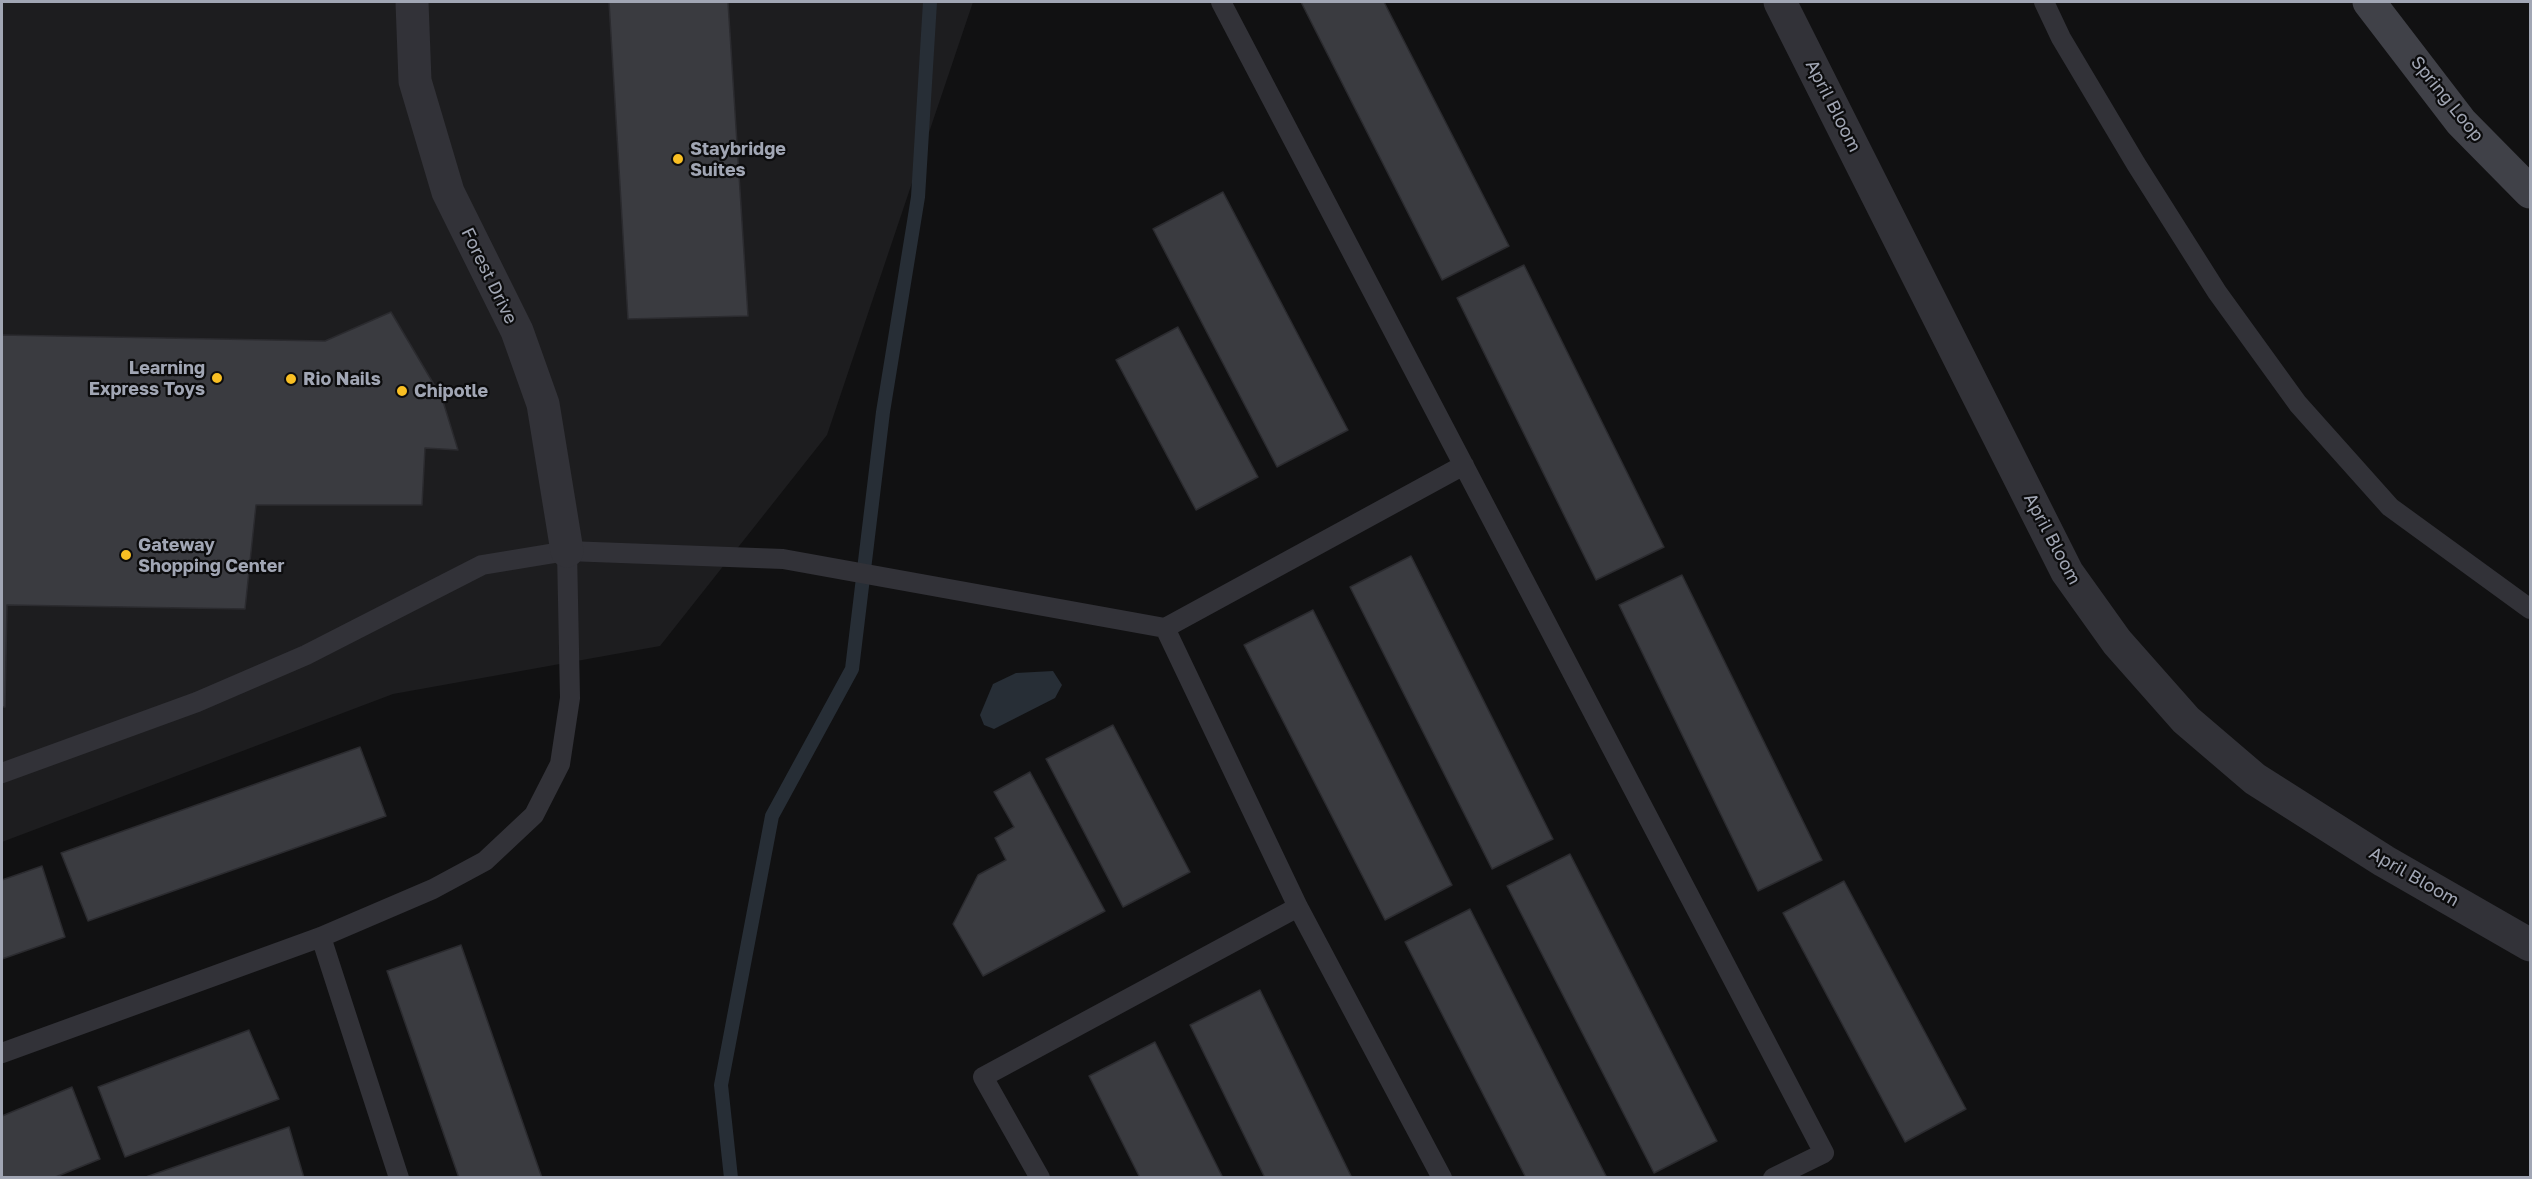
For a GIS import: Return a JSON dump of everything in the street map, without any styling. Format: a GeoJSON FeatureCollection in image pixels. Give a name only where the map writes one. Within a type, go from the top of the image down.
{"type":"FeatureCollection","features":[{"type":"Feature","properties":{"kind":"street","name":"Forest Drive"},"geometry":{"type":"LineString","coordinates":[[412,2],[416,81],[448,192],[517,332],[543,404],[567,551]]}},
{"type":"Feature","properties":{"kind":"street","name":"April Bloom"},"geometry":{"type":"LineString","coordinates":[[1780,2],[2067,572],[2117,642],[2186,720],[2255,779],[2384,861],[2530,945]]}},
{"type":"Feature","properties":{"kind":"street","name":"Spring Loop"},"geometry":{"type":"LineString","coordinates":[[2369,2],[2461,122],[2530,192]]}},
{"type":"Feature","properties":{"kind":"lane"},"geometry":{"type":"LineString","coordinates":[[1221,2],[1824,1153],[1773,1178]]}},
{"type":"Feature","properties":{"kind":"lane"},"geometry":{"type":"LineString","coordinates":[[2044,2],[2061,38],[2130,154],[2211,282],[2298,404],[2390,507],[2530,609]]}},
{"type":"Feature","properties":{"kind":"lane"},"geometry":{"type":"LineString","coordinates":[[2,773],[197,702],[306,655],[482,565],[567,551],[783,559],[1165,628],[1464,465]]}},
{"type":"Feature","properties":{"kind":"lane"},"geometry":{"type":"LineString","coordinates":[[2,1053],[321,937],[433,889],[485,861],[534,815],[560,764],[570,698],[567,551]]}},
{"type":"Feature","properties":{"kind":"lane"},"geometry":{"type":"LineString","coordinates":[[1165,628],[1298,906],[1442,1178]]}},
{"type":"Feature","properties":{"kind":"lane"},"geometry":{"type":"LineString","coordinates":[[1040,1178],[983,1077],[1298,906]]}},
{"type":"Feature","properties":{"kind":"lane"},"geometry":{"type":"LineString","coordinates":[[321,937],[399,1178]]}},
{"type":"Feature","properties":{"kind":"shaded area","name":"Gateway Shopping Center"},"geometry":{"type":"Polygon","coordinates":[[[2,2],[973,2],[827,435],[660,646],[393,694],[2,842],[2,2]]]}},
{"type":"Feature","properties":{"kind":"shaded area"},"geometry":{"type":"Polygon","coordinates":[[[1053,671],[1062,685],[1055,698],[994,729],[984,725],[980,715],[993,684],[1016,673],[1053,671]]]}},
{"type":"Feature","properties":{"kind":"building","name":"Staybridge Suites"},"geometry":{"type":"Polygon","coordinates":[[[609,2],[728,2],[748,316],[628,319],[609,2]]]}},
{"type":"Feature","properties":{"kind":"building"},"geometry":{"type":"Polygon","coordinates":[[[1301,2],[1384,2],[1509,246],[1442,280],[1301,2]]]}},
{"type":"Feature","properties":{"kind":"building"},"geometry":{"type":"Polygon","coordinates":[[[1223,192],[1348,430],[1277,467],[1153,229],[1223,192]]]}},
{"type":"Feature","properties":{"kind":"building"},"geometry":{"type":"Polygon","coordinates":[[[1524,265],[1664,547],[1596,580],[1457,298],[1524,265]]]}},
{"type":"Feature","properties":{"kind":"building","name":"Gateway Shopping Center"},"geometry":{"type":"Polygon","coordinates":[[[391,312],[442,398],[458,450],[425,448],[422,505],[256,505],[245,609],[7,605],[5,707],[2,707],[2,335],[325,341],[391,312]]]}},
{"type":"Feature","properties":{"kind":"building"},"geometry":{"type":"Polygon","coordinates":[[[1178,327],[1258,477],[1196,510],[1116,360],[1178,327]]]}},
{"type":"Feature","properties":{"kind":"building"},"geometry":{"type":"Polygon","coordinates":[[[1411,556],[1553,839],[1492,869],[1350,587],[1411,556]]]}},
{"type":"Feature","properties":{"kind":"building"},"geometry":{"type":"Polygon","coordinates":[[[1682,575],[1822,860],[1758,891],[1619,605],[1682,575]]]}},
{"type":"Feature","properties":{"kind":"building"},"geometry":{"type":"Polygon","coordinates":[[[1313,610],[1452,885],[1385,920],[1244,645],[1313,610]]]}},
{"type":"Feature","properties":{"kind":"building"},"geometry":{"type":"Polygon","coordinates":[[[1113,725],[1190,872],[1123,907],[1046,759],[1113,725]]]}},
{"type":"Feature","properties":{"kind":"building"},"geometry":{"type":"Polygon","coordinates":[[[360,747],[386,816],[88,921],[61,853],[360,747]]]}},
{"type":"Feature","properties":{"kind":"building"},"geometry":{"type":"Polygon","coordinates":[[[1030,772],[1105,911],[983,976],[953,924],[978,875],[1006,860],[995,838],[1014,827],[994,792],[1030,772]]]}},
{"type":"Feature","properties":{"kind":"building"},"geometry":{"type":"Polygon","coordinates":[[[1570,854],[1717,1141],[1654,1173],[1507,886],[1570,854]]]}},
{"type":"Feature","properties":{"kind":"building"},"geometry":{"type":"Polygon","coordinates":[[[42,866],[65,937],[2,959],[2,880],[42,866]]]}},
{"type":"Feature","properties":{"kind":"building"},"geometry":{"type":"Polygon","coordinates":[[[1844,881],[1966,1109],[1905,1142],[1783,913],[1844,881]]]}},
{"type":"Feature","properties":{"kind":"building"},"geometry":{"type":"Polygon","coordinates":[[[1470,909],[1607,1178],[1526,1178],[1405,942],[1470,909]]]}},
{"type":"Feature","properties":{"kind":"building"},"geometry":{"type":"Polygon","coordinates":[[[461,945],[542,1178],[459,1178],[387,971],[461,945]]]}},
{"type":"Feature","properties":{"kind":"building"},"geometry":{"type":"Polygon","coordinates":[[[1260,990],[1352,1178],[1265,1178],[1190,1025],[1260,990]]]}},
{"type":"Feature","properties":{"kind":"building"},"geometry":{"type":"Polygon","coordinates":[[[249,1030],[279,1099],[125,1157],[98,1087],[249,1030]]]}},
{"type":"Feature","properties":{"kind":"building"},"geometry":{"type":"Polygon","coordinates":[[[1155,1042],[1223,1178],[1140,1178],[1089,1076],[1155,1042]]]}},
{"type":"Feature","properties":{"kind":"building"},"geometry":{"type":"Polygon","coordinates":[[[72,1087],[100,1159],[53,1178],[2,1178],[2,1116],[72,1087]]]}},
{"type":"Feature","properties":{"kind":"building"},"geometry":{"type":"Polygon","coordinates":[[[289,1127],[304,1178],[143,1178],[289,1127]]]}},
{"type":"Feature","properties":{"kind":"waterway"},"geometry":{"type":"LineString","coordinates":[[731,1178],[721,1085],[772,816],[852,669],[883,412],[918,197],[930,2]]}},
{"type":"Feature","properties":{"kind":"place","name":"Staybridge Suites"},"geometry":{"type":"Point","coordinates":[678,159]}},
{"type":"Feature","properties":{"kind":"place","name":"Learning Express Toys"},"geometry":{"type":"Point","coordinates":[217,378]}},
{"type":"Feature","properties":{"kind":"place","name":"Rio Nails"},"geometry":{"type":"Point","coordinates":[291,379]}},
{"type":"Feature","properties":{"kind":"place","name":"Chipotle"},"geometry":{"type":"Point","coordinates":[402,391]}},
{"type":"Feature","properties":{"kind":"place","name":"Gateway Shopping Center"},"geometry":{"type":"Point","coordinates":[126,555]}}]}
